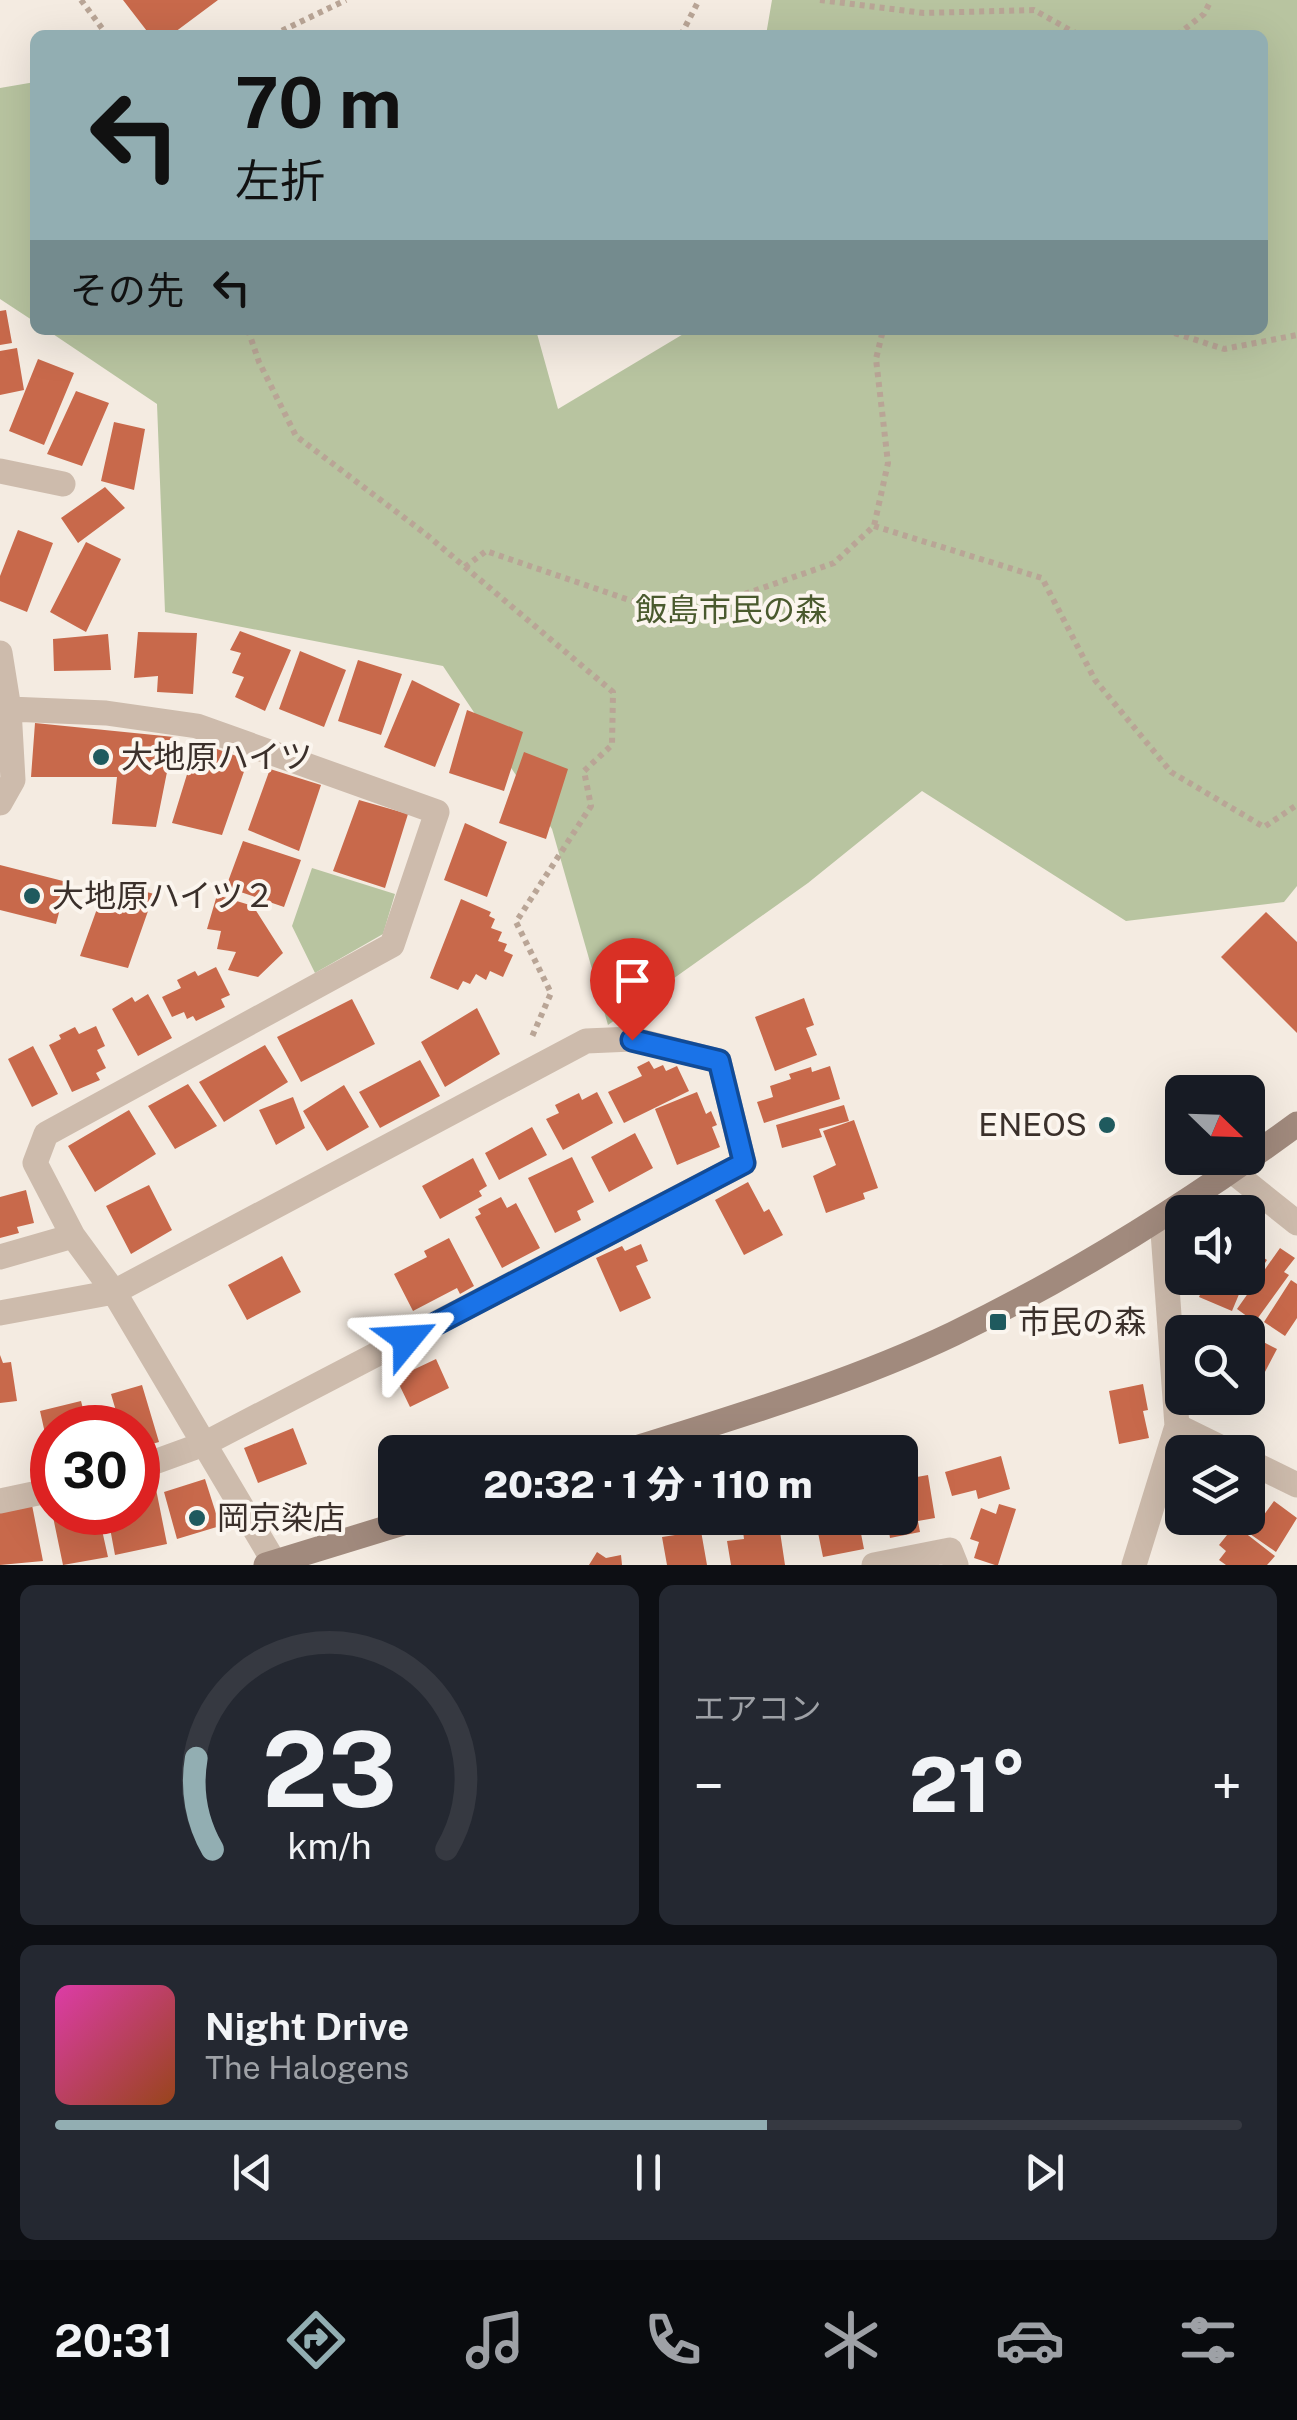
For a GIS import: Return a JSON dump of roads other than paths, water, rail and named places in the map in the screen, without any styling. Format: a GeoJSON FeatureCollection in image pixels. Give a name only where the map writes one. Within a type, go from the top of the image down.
{"type":"FeatureCollection","features":[{"type":"Feature","properties":{"kind":"street"},"geometry":{"type":"LineString","coordinates":[[0,471],[64,484]]}},
{"type":"Feature","properties":{"kind":"street"},"geometry":{"type":"LineString","coordinates":[[0,652],[9,709],[13,780],[0,804]]}},
{"type":"Feature","properties":{"kind":"street"},"geometry":{"type":"LineString","coordinates":[[9,709],[106,713],[197,726],[437,812],[392,945],[46,1134],[35,1163],[73,1236],[114,1292],[272,1564],[378,1531]]}},
{"type":"Feature","properties":{"kind":"street"},"geometry":{"type":"LineString","coordinates":[[0,1313],[114,1292],[586,1041],[632,1040],[719,1061],[744,1163],[204,1444],[160,1460]]}},
{"type":"Feature","properties":{"kind":"street"},"geometry":{"type":"LineString","coordinates":[[1265,1147],[1297,1124]]}},
{"type":"Feature","properties":{"kind":"street"},"geometry":{"type":"LineString","coordinates":[[676,1435],[826,1386],[951,1335],[1080,1267],[1226,1175]]}},
{"type":"Feature","properties":{"kind":"street"},"geometry":{"type":"LineString","coordinates":[[1237,1175],[1297,1223]]}},
{"type":"Feature","properties":{"kind":"street"},"geometry":{"type":"LineString","coordinates":[[1134,1565],[1177,1426],[1162,1218]]}},
{"type":"Feature","properties":{"kind":"street"},"geometry":{"type":"LineString","coordinates":[[0,1256],[73,1236]]}},
{"type":"Feature","properties":{"kind":"street"},"geometry":{"type":"LineString","coordinates":[[1177,1426],[1195,1435]]}},
{"type":"Feature","properties":{"kind":"street"},"geometry":{"type":"LineString","coordinates":[[1265,1469],[1297,1485]]}},
{"type":"Feature","properties":{"kind":"street"},"geometry":{"type":"LineString","coordinates":[[0,1501],[30,1495]]}},
{"type":"Feature","properties":{"kind":"street"},"geometry":{"type":"LineString","coordinates":[[874,1565],[950,1550],[956,1565]]}},
{"type":"Feature","properties":{"kind":"place","name":"大地原ハイツ"},"geometry":{"type":"Point","coordinates":[101,757]}},
{"type":"Feature","properties":{"kind":"place","name":"大地原ハイツ２"},"geometry":{"type":"Point","coordinates":[32,896]}},
{"type":"Feature","properties":{"kind":"place","name":"ENEOS"},"geometry":{"type":"Point","coordinates":[1107,1125]}},
{"type":"Feature","properties":{"kind":"place","name":"市民の森"},"geometry":{"type":"Point","coordinates":[998,1322]}},
{"type":"Feature","properties":{"kind":"place","name":"岡京染店"},"geometry":{"type":"Point","coordinates":[197,1518]}},
{"type":"Feature","properties":{"kind":"park label","name":"飯島市民の森"},"geometry":{"type":"Point","coordinates":[731,610]}}]}
